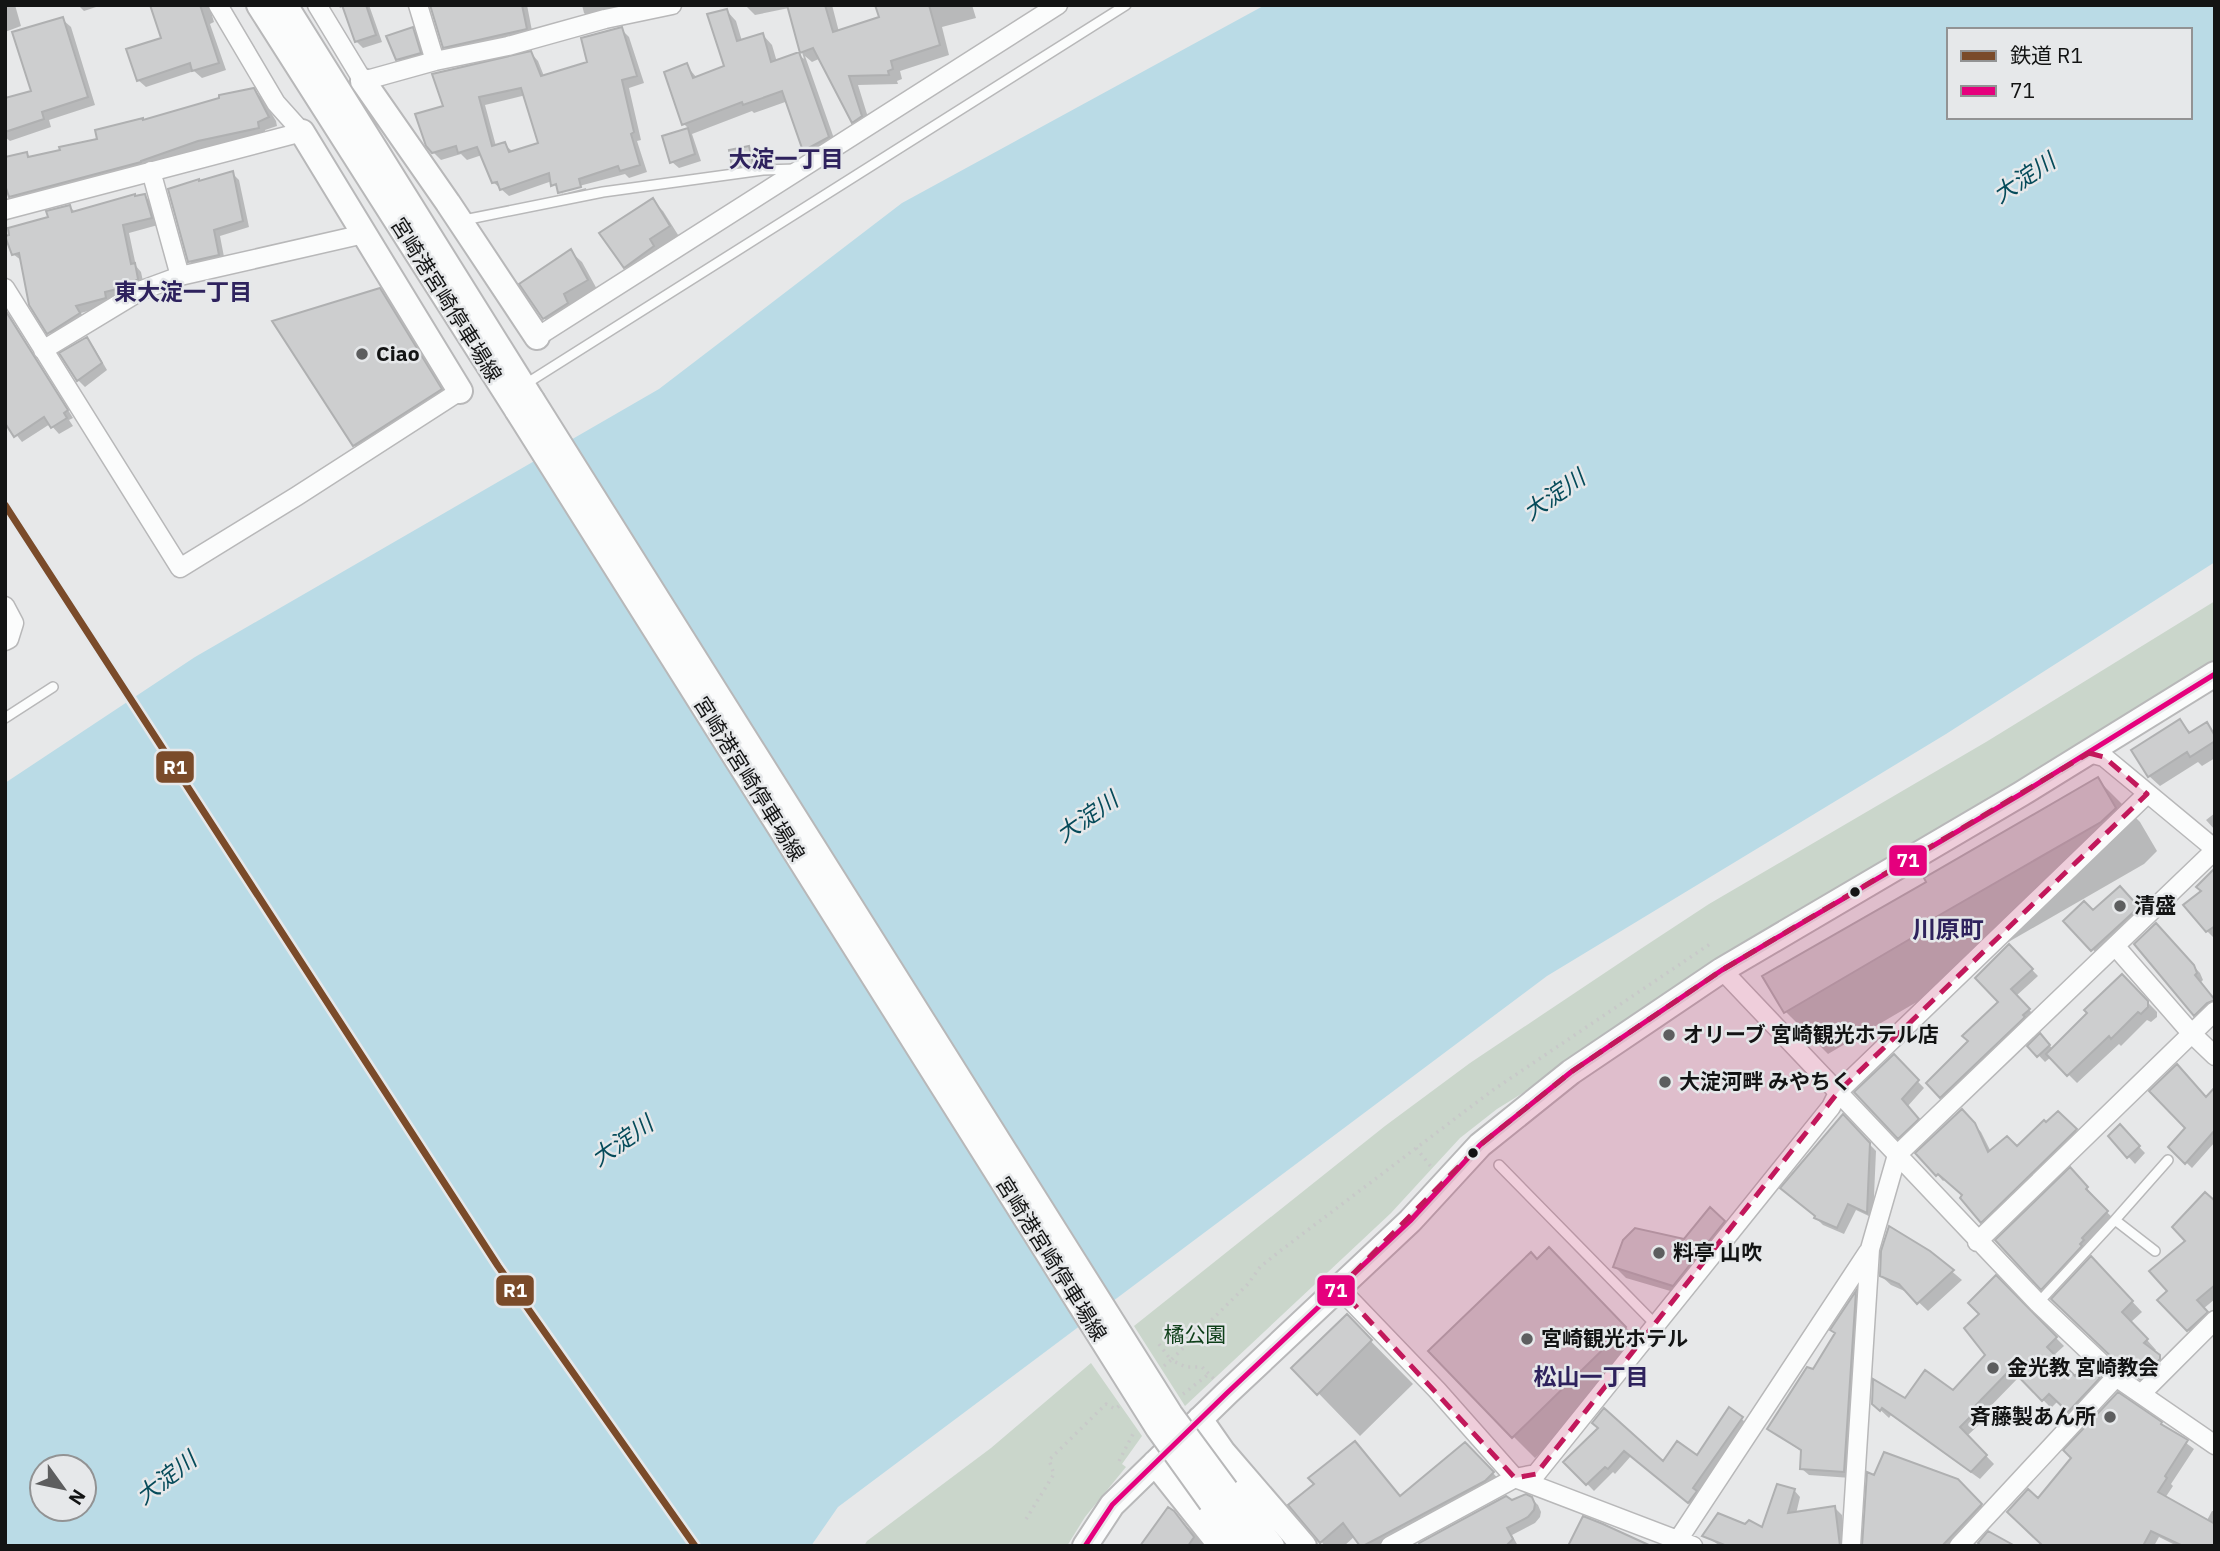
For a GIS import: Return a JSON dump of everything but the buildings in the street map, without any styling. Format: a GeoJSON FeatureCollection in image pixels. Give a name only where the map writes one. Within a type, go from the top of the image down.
{"type":"FeatureCollection","features":[{"type":"Feature","properties":{"kind":"street"},"geometry":{"type":"LineString","coordinates":[[5,288],[180,568],[460,391],[302,132],[276,103],[218,5]]}},
{"type":"Feature","properties":{"kind":"street","name":"宮崎港宮崎停車場線"},"geometry":{"type":"LineString","coordinates":[[259,5],[524,399]]}},
{"type":"Feature","properties":{"kind":"street","name":"宮崎港宮崎停車場線"},"geometry":{"type":"LineString","coordinates":[[285,5],[524,399],[1170,1414],[1264,1545]]}},
{"type":"Feature","properties":{"kind":"street"},"geometry":{"type":"LineString","coordinates":[[317,5],[363,80],[537,337],[804,169],[1041,10],[1058,5]]}},
{"type":"Feature","properties":{"kind":"street"},"geometry":{"type":"LineString","coordinates":[[418,5],[435,61]]}},
{"type":"Feature","properties":{"kind":"street"},"geometry":{"type":"LineString","coordinates":[[363,80],[508,46],[605,19],[672,5]]}},
{"type":"Feature","properties":{"kind":"street"},"geometry":{"type":"LineString","coordinates":[[5,210],[302,132]]}},
{"type":"Feature","properties":{"kind":"street"},"geometry":{"type":"LineString","coordinates":[[151,171],[180,276]]}},
{"type":"Feature","properties":{"kind":"street"},"geometry":{"type":"LineString","coordinates":[[43,350],[142,290],[180,276],[364,234]]}},
{"type":"Feature","properties":{"kind":"street"},"geometry":{"type":"LineString","coordinates":[[5,606],[14,623],[9,639],[5,641]]}},
{"type":"Feature","properties":{"kind":"street"},"geometry":{"type":"LineString","coordinates":[[1084,1546],[1112,1505],[1410,1221],[1480,1144],[1571,1072],[1722,970],[2089,753],[2215,674]]}},
{"type":"Feature","properties":{"kind":"street"},"geometry":{"type":"LineString","coordinates":[[1851,1546],[1870,1249],[1897,1155],[2215,850],[2104,757],[2089,753]]}},
{"type":"Feature","properties":{"kind":"street"},"geometry":{"type":"LineString","coordinates":[[1390,1546],[1515,1478],[1536,1474],[1831,1107],[1839,1091],[2147,794]]}},
{"type":"Feature","properties":{"kind":"street"},"geometry":{"type":"LineString","coordinates":[[2116,947],[2192,1034],[2215,1056]]}},
{"type":"Feature","properties":{"kind":"street"},"geometry":{"type":"LineString","coordinates":[[1722,970],[1839,1091],[1977,1242],[2038,1303],[2116,1377],[2215,1445]]}},
{"type":"Feature","properties":{"kind":"street"},"geometry":{"type":"LineString","coordinates":[[1977,1242],[2215,1011]]}},
{"type":"Feature","properties":{"kind":"street"},"geometry":{"type":"LineString","coordinates":[[1339,1288],[1437,1390],[1515,1478],[1682,1544],[1870,1249]]}},
{"type":"Feature","properties":{"kind":"street"},"geometry":{"type":"LineString","coordinates":[[2141,1394],[2215,1320]]}},
{"type":"Feature","properties":{"kind":"street"},"geometry":{"type":"LineString","coordinates":[[1959,1546],[2116,1377]]}},
{"type":"Feature","properties":{"kind":"street"},"geometry":{"type":"LineString","coordinates":[[1200,1419],[1223,1452],[1304,1546]]}},
{"type":"Feature","properties":{"kind":"street"},"geometry":{"type":"LineString","coordinates":[[1155,1463],[1222,1546]]}},
{"type":"Feature","properties":{"kind":"lane"},"geometry":{"type":"LineString","coordinates":[[524,399],[1126,5]]}},
{"type":"Feature","properties":{"kind":"lane"},"geometry":{"type":"LineString","coordinates":[[460,221],[603,192],[764,170],[804,169]]}},
{"type":"Feature","properties":{"kind":"lane"},"geometry":{"type":"LineString","coordinates":[[5,718],[53,687]]}},
{"type":"Feature","properties":{"kind":"lane"},"geometry":{"type":"LineString","coordinates":[[2038,1303],[2168,1160]]}},
{"type":"Feature","properties":{"kind":"lane"},"geometry":{"type":"LineString","coordinates":[[1499,1165],[1656,1324]]}},
{"type":"Feature","properties":{"kind":"lane"},"geometry":{"type":"LineString","coordinates":[[2115,1220],[2155,1251]]}},
{"type":"Feature","properties":{"kind":"path"},"geometry":{"type":"LineString","coordinates":[[1159,1344],[1171,1360],[1248,1284],[1260,1267],[1493,1090],[1710,944]]}},
{"type":"Feature","properties":{"kind":"path"},"geometry":{"type":"LineString","coordinates":[[1416,1148],[1434,1171]]}},
{"type":"Feature","properties":{"kind":"path"},"geometry":{"type":"LineString","coordinates":[[1177,1391],[1180,1397],[1209,1374]]}},
{"type":"Feature","properties":{"kind":"path"},"geometry":{"type":"LineString","coordinates":[[1026,1519],[1054,1474],[1049,1460],[1106,1404],[1115,1409]]}},
{"type":"Feature","properties":{"kind":"path"},"geometry":{"type":"LineString","coordinates":[[1119,1461],[1134,1432],[1130,1425]]}},
{"type":"Feature","properties":{"kind":"highlighted area"},"geometry":{"type":"Polygon","coordinates":[[[2089,753],[2104,757],[2147,794],[1839,1091],[1536,1474],[1515,1478],[1339,1288],[1480,1145],[1571,1072],[1722,970],[2089,753]]]}},
{"type":"Feature","properties":{"kind":"green space","name":"橘公園"},"geometry":{"type":"Polygon","coordinates":[[[2215,601],[2215,663],[1497,1109],[1460,1138],[1391,1213],[1185,1406],[1134,1326],[1385,1126],[1470,1063],[1709,904],[1986,742],[2215,601]]]}},
{"type":"Feature","properties":{"kind":"green space"},"geometry":{"type":"Polygon","coordinates":[[[1091,1363],[1142,1436],[1122,1464],[1126,1467],[1085,1517],[1067,1546],[864,1546],[867,1541],[991,1448],[1091,1363]]]}},
{"type":"Feature","properties":{"kind":"water","name":"大淀川"},"geometry":{"type":"Polygon","coordinates":[[[1265,5],[2215,5],[2215,562],[1946,734],[1547,976],[838,1507],[811,1546],[5,1546],[5,783],[195,657],[659,389],[902,203],[1265,5]]]}},
{"type":"Feature","properties":{"kind":"rail line","name":"R1"},"geometry":{"type":"LineString","coordinates":[[5,505],[498,1266],[695,1546]]}},
{"type":"Feature","properties":{"kind":"transit line","name":"71"},"geometry":{"type":"LineString","coordinates":[[1085,1546],[1112,1505],[1410,1221],[1480,1145],[1571,1072],[1722,970],[2021,794],[2215,674]]}},
{"type":"Feature","properties":{"kind":"place","name":"Ciao"},"geometry":{"type":"Point","coordinates":[362,354]}},
{"type":"Feature","properties":{"kind":"place","name":"清盛"},"geometry":{"type":"Point","coordinates":[2120,906]}},
{"type":"Feature","properties":{"kind":"place","name":"オリーブ 宮崎観光ホテル店"},"geometry":{"type":"Point","coordinates":[1669,1035]}},
{"type":"Feature","properties":{"kind":"place","name":"大淀河畔 みやちく"},"geometry":{"type":"Point","coordinates":[1665,1082]}},
{"type":"Feature","properties":{"kind":"place","name":"料亭 山吹"},"geometry":{"type":"Point","coordinates":[1659,1253]}},
{"type":"Feature","properties":{"kind":"place","name":"宮崎観光ホテル"},"geometry":{"type":"Point","coordinates":[1527,1339]}},
{"type":"Feature","properties":{"kind":"place","name":"金光教 宮崎教会"},"geometry":{"type":"Point","coordinates":[1993,1368]}},
{"type":"Feature","properties":{"kind":"place","name":"斉藤製あん所"},"geometry":{"type":"Point","coordinates":[2110,1417]}},
{"type":"Feature","properties":{"kind":"district","name":"大淀一丁目"},"geometry":{"type":"Point","coordinates":[786,159]}},
{"type":"Feature","properties":{"kind":"district","name":"東大淀一丁目"},"geometry":{"type":"Point","coordinates":[183,292]}},
{"type":"Feature","properties":{"kind":"district","name":"川原町"},"geometry":{"type":"Point","coordinates":[1948,930]}},
{"type":"Feature","properties":{"kind":"district","name":"松山一丁目"},"geometry":{"type":"Point","coordinates":[1591,1377]}}]}
